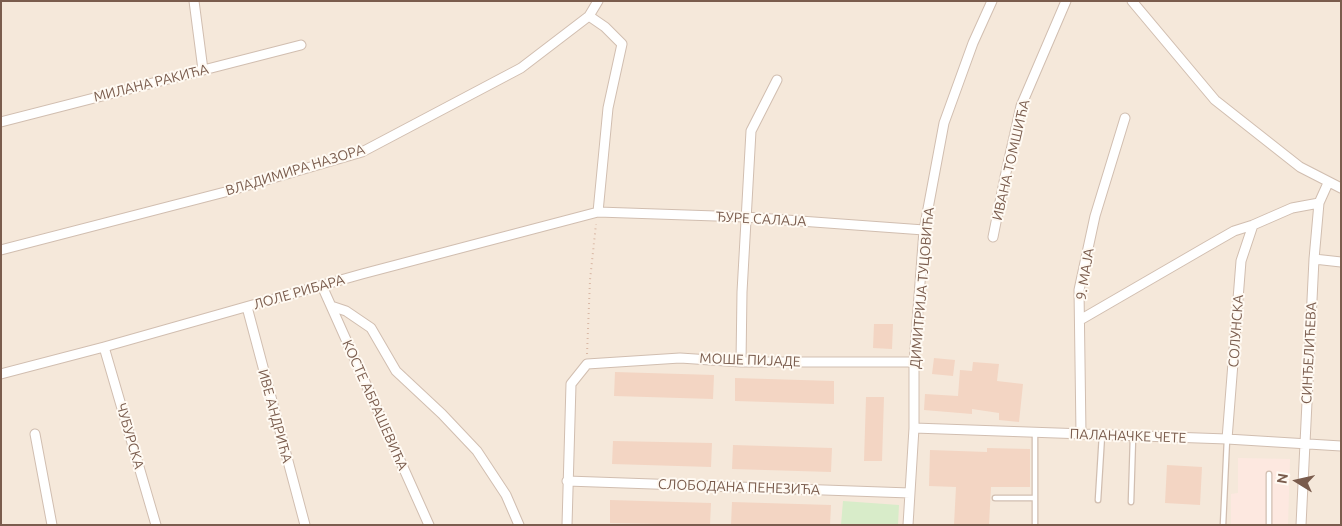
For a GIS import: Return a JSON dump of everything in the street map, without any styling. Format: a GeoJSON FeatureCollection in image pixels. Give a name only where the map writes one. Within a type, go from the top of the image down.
{"type":"FeatureCollection","features":[{"type":"Feature","properties":{"kind":"street"},"geometry":{"type":"LineString","coordinates":[[194,1],[203,70]]}},
{"type":"Feature","properties":{"kind":"street"},"geometry":{"type":"LineString","coordinates":[[598,1],[589,16],[605,27],[622,44],[608,108],[598,212]]}},
{"type":"Feature","properties":{"kind":"street","name":"ДИМИТРИЈА ТУЦОВИЋА"},"geometry":{"type":"LineString","coordinates":[[908,525],[914,428],[914,362],[924,230],[944,123],[973,43],[992,1]]}},
{"type":"Feature","properties":{"kind":"street","name":"ИВАНА ТОМШИЋА"},"geometry":{"type":"LineString","coordinates":[[993,237],[1004,177],[1021,106],[1066,1]]}},
{"type":"Feature","properties":{"kind":"street"},"geometry":{"type":"LineString","coordinates":[[1131,2],[1215,100],[1300,167],[1341,188]]}},
{"type":"Feature","properties":{"kind":"street","name":"ВЛАДИМИРА НАЗОРА"},"geometry":{"type":"LineString","coordinates":[[1,250],[225,192],[362,152],[521,68],[589,16]]}},
{"type":"Feature","properties":{"kind":"street","name":"МИЛАНА РАКИЋА"},"geometry":{"type":"LineString","coordinates":[[1,122],[301,45]]}},
{"type":"Feature","properties":{"kind":"street"},"geometry":{"type":"LineString","coordinates":[[741,362],[745,217],[751,131],[777,80]]}},
{"type":"Feature","properties":{"kind":"street","name":"9. МАЈА"},"geometry":{"type":"LineString","coordinates":[[1081,434],[1079,290],[1095,216],[1125,118]]}},
{"type":"Feature","properties":{"kind":"street","name":"СИНЂЕЛИЋЕВА"},"geometry":{"type":"LineString","coordinates":[[1301,525],[1314,259],[1319,203],[1328,183]]}},
{"type":"Feature","properties":{"kind":"street"},"geometry":{"type":"LineString","coordinates":[[1080,320],[1234,231],[1292,208],[1319,203]]}},
{"type":"Feature","properties":{"kind":"street","name":"ЂУРЕ САЛАЈА"},"geometry":{"type":"LineString","coordinates":[[598,212],[745,217],[924,230]]}},
{"type":"Feature","properties":{"kind":"street","name":"ЛОЛЕ РИБАРА"},"geometry":{"type":"LineString","coordinates":[[1,374],[598,212]]}},
{"type":"Feature","properties":{"kind":"street","name":"СОЛУНСКА"},"geometry":{"type":"LineString","coordinates":[[1227,439],[1241,261],[1253,225]]}},
{"type":"Feature","properties":{"kind":"street"},"geometry":{"type":"LineString","coordinates":[[1314,259],[1341,262]]}},
{"type":"Feature","properties":{"kind":"street","name":"КОСТЕ АБРАШЕВИЋА"},"geometry":{"type":"LineString","coordinates":[[322,286],[428,525]]}},
{"type":"Feature","properties":{"kind":"street"},"geometry":{"type":"LineString","coordinates":[[331,306],[346,311],[371,328],[396,371],[442,414],[477,451],[506,495],[518,525]]}},
{"type":"Feature","properties":{"kind":"street","name":"ИВЕ АНДРИЋА"},"geometry":{"type":"LineString","coordinates":[[247,307],[305,525]]}},
{"type":"Feature","properties":{"kind":"street","name":"ЧУБУРСКА"},"geometry":{"type":"LineString","coordinates":[[104,347],[156,525]]}},
{"type":"Feature","properties":{"kind":"street","name":"МОШЕ ПИЈАДЕ"},"geometry":{"type":"LineString","coordinates":[[587,364],[680,358],[741,362],[914,362]]}},
{"type":"Feature","properties":{"kind":"street"},"geometry":{"type":"LineString","coordinates":[[567,525],[571,384],[587,364]]}},
{"type":"Feature","properties":{"kind":"street","name":"ПАЛАНАЧКЕ ЧЕТЕ"},"geometry":{"type":"LineString","coordinates":[[914,428],[1227,439],[1341,446]]}},
{"type":"Feature","properties":{"kind":"street"},"geometry":{"type":"LineString","coordinates":[[35,434],[52,525]]}},
{"type":"Feature","properties":{"kind":"street","name":"СЛОБОДАНА ПЕНЕЗИЋА"},"geometry":{"type":"LineString","coordinates":[[567,481],[910,493]]}},
{"type":"Feature","properties":{"kind":"lane"},"geometry":{"type":"LineString","coordinates":[[1035,432],[1035,525]]}},
{"type":"Feature","properties":{"kind":"lane"},"geometry":{"type":"LineString","coordinates":[[1098,500],[1102,435]]}},
{"type":"Feature","properties":{"kind":"lane"},"geometry":{"type":"LineString","coordinates":[[1131,502],[1133,437]]}},
{"type":"Feature","properties":{"kind":"lane"},"geometry":{"type":"LineString","coordinates":[[1223,525],[1227,439]]}},
{"type":"Feature","properties":{"kind":"lane"},"geometry":{"type":"LineString","coordinates":[[1269,474],[1269,525]]}},
{"type":"Feature","properties":{"kind":"lane"},"geometry":{"type":"LineString","coordinates":[[995,498],[1035,498]]}},
{"type":"Feature","properties":{"kind":"path"},"geometry":{"type":"LineString","coordinates":[[587,364],[590,280],[598,212]]}},
{"type":"Feature","properties":{"kind":"shaded area"},"geometry":{"type":"Polygon","coordinates":[[[1,1],[1341,1],[1341,525],[1,525],[1,1]]]}},
{"type":"Feature","properties":{"kind":"shaded area"},"geometry":{"type":"Polygon","coordinates":[[[1238,458],[1290,459],[1288,525],[1231,525],[1231,494],[1238,493],[1238,458]]]}},
{"type":"Feature","properties":{"kind":"green space"},"geometry":{"type":"Polygon","coordinates":[[[843,501],[899,505],[898,525],[841,525],[843,501]]]}},
{"type":"Feature","properties":{"kind":"building"},"geometry":{"type":"Polygon","coordinates":[[[874,324],[893,324],[892,349],[873,348],[874,324]]]}},
{"type":"Feature","properties":{"kind":"building"},"geometry":{"type":"Polygon","coordinates":[[[934,358],[955,360],[953,376],[932,374],[934,358]]]}},
{"type":"Feature","properties":{"kind":"building"},"geometry":{"type":"Polygon","coordinates":[[[973,362],[999,364],[997,381],[1023,384],[1019,422],[999,420],[999,413],[972,409],[972,414],[924,410],[925,394],[958,396],[960,370],[972,371],[973,362]]]}},
{"type":"Feature","properties":{"kind":"building"},"geometry":{"type":"Polygon","coordinates":[[[615,372],[714,375],[713,399],[614,396],[615,372]]]}},
{"type":"Feature","properties":{"kind":"building"},"geometry":{"type":"Polygon","coordinates":[[[735,378],[834,381],[834,404],[735,401],[735,378]]]}},
{"type":"Feature","properties":{"kind":"building"},"geometry":{"type":"Polygon","coordinates":[[[866,397],[884,397],[882,461],[864,461],[866,397]]]}},
{"type":"Feature","properties":{"kind":"building"},"geometry":{"type":"Polygon","coordinates":[[[613,441],[712,443],[711,467],[612,464],[613,441]]]}},
{"type":"Feature","properties":{"kind":"building"},"geometry":{"type":"Polygon","coordinates":[[[733,445],[832,448],[831,472],[732,469],[733,445]]]}},
{"type":"Feature","properties":{"kind":"building"},"geometry":{"type":"Polygon","coordinates":[[[987,448],[1030,449],[1030,487],[991,487],[989,525],[954,525],[956,487],[929,486],[930,450],[987,452],[987,448]]]}},
{"type":"Feature","properties":{"kind":"building"},"geometry":{"type":"Polygon","coordinates":[[[1167,465],[1202,467],[1200,505],[1165,503],[1167,465]]]}},
{"type":"Feature","properties":{"kind":"building"},"geometry":{"type":"Polygon","coordinates":[[[610,500],[711,503],[710,525],[610,523],[610,500]]]}},
{"type":"Feature","properties":{"kind":"building"},"geometry":{"type":"Polygon","coordinates":[[[732,502],[831,505],[830,525],[731,525],[732,502]]]}}]}
